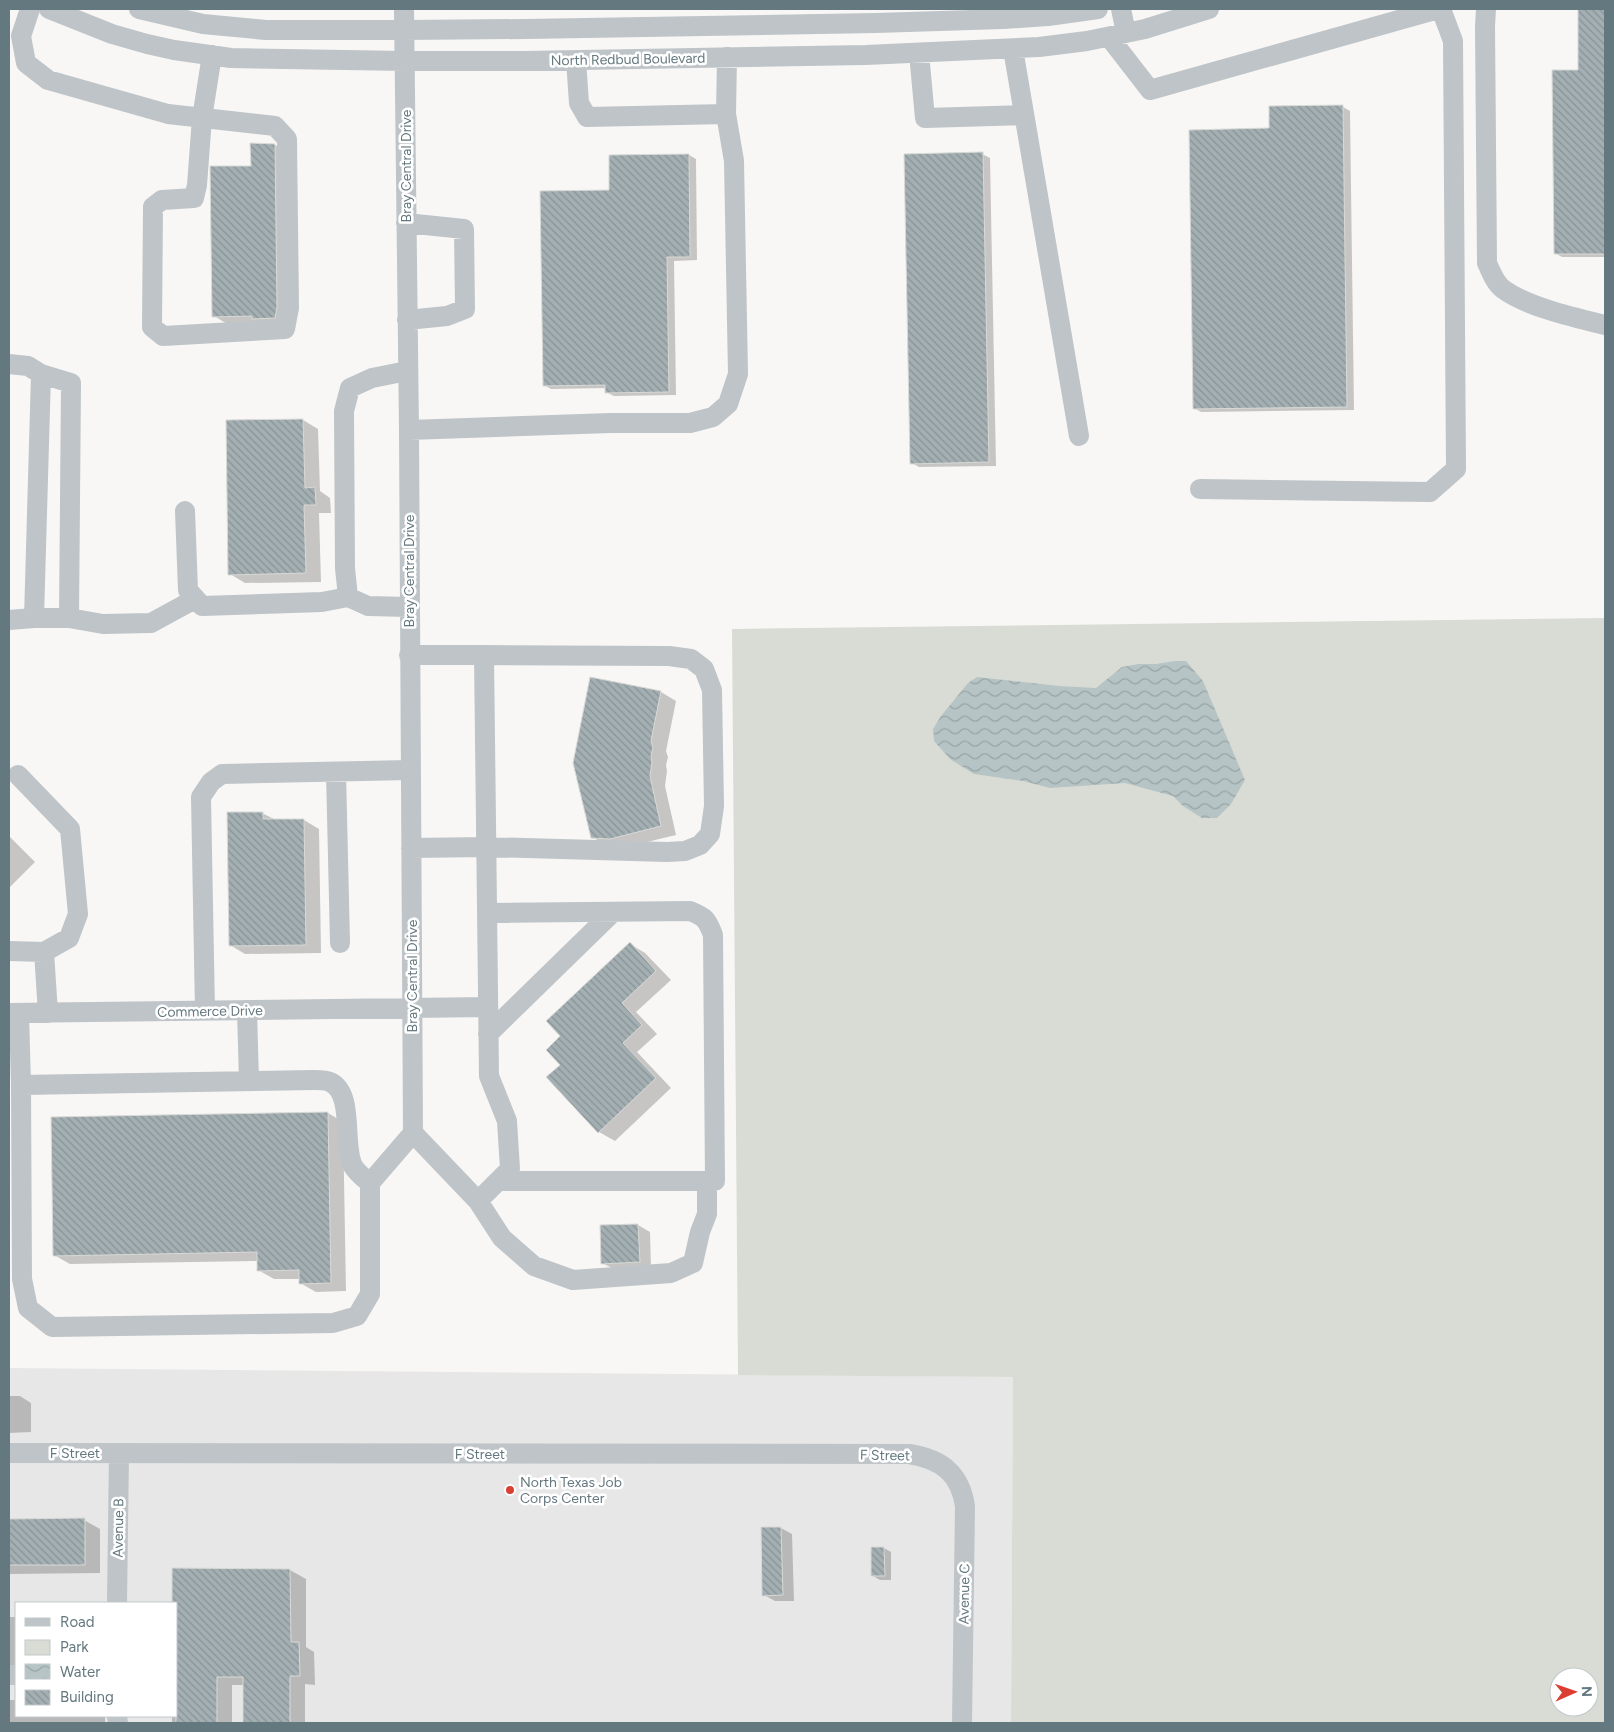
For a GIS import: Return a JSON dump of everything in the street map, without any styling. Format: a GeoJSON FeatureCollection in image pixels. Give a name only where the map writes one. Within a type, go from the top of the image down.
{"type":"FeatureCollection","features":[{"type":"Feature","properties":{"kind":"street"},"geometry":{"type":"LineString","coordinates":[[30,9],[21,36],[26,63],[48,80],[168,114],[202,118],[275,126],[287,139],[289,308],[285,329],[163,336],[152,327],[153,208],[162,200],[194,198],[197,186],[202,118],[212,55]]}},
{"type":"Feature","properties":{"kind":"street","name":"North Redbud Boulevard"},"geometry":{"type":"LineString","coordinates":[[49,9],[112,34],[147,44],[231,58],[405,61],[734,57],[1013,49],[1077,42],[1117,35],[1145,29],[1209,9]]}},
{"type":"Feature","properties":{"kind":"street"},"geometry":{"type":"LineString","coordinates":[[139,9],[203,24],[266,30],[404,30],[857,16],[1003,19],[1048,16],[1098,9]]}},
{"type":"Feature","properties":{"kind":"street","name":"Bray Central Drive"},"geometry":{"type":"LineString","coordinates":[[404,9],[409,430],[413,1133]]}},
{"type":"Feature","properties":{"kind":"street"},"geometry":{"type":"LineString","coordinates":[[1121,9],[1117,35],[1150,90],[1439,9],[1453,41],[1456,469],[1430,492],[1200,488]]}},
{"type":"Feature","properties":{"kind":"street"},"geometry":{"type":"LineString","coordinates":[[1486,9],[1487,263],[1502,288],[1522,300],[1605,325]]}},
{"type":"Feature","properties":{"kind":"street"},"geometry":{"type":"LineString","coordinates":[[409,430],[611,423],[690,423],[713,417],[728,404],[738,374],[734,161],[726,114],[734,57],[753,20]]}},
{"type":"Feature","properties":{"kind":"street"},"geometry":{"type":"LineString","coordinates":[[1013,49],[1079,436]]}},
{"type":"Feature","properties":{"kind":"street"},"geometry":{"type":"LineString","coordinates":[[919,53],[925,118],[1024,115]]}},
{"type":"Feature","properties":{"kind":"street"},"geometry":{"type":"LineString","coordinates":[[576,60],[580,103],[587,117],[726,114]]}},
{"type":"Feature","properties":{"kind":"street"},"geometry":{"type":"LineString","coordinates":[[406,223],[464,229],[466,309],[447,316],[407,320]]}},
{"type":"Feature","properties":{"kind":"street"},"geometry":{"type":"LineString","coordinates":[[9,364],[28,366],[41,374],[72,383],[69,618]]}},
{"type":"Feature","properties":{"kind":"street"},"geometry":{"type":"LineString","coordinates":[[348,597],[345,568],[344,411],[350,388],[372,378],[407,371]]}},
{"type":"Feature","properties":{"kind":"street"},"geometry":{"type":"LineString","coordinates":[[34,618],[41,374]]}},
{"type":"Feature","properties":{"kind":"street"},"geometry":{"type":"LineString","coordinates":[[185,511],[188,590],[202,606],[322,602],[348,597],[368,606],[409,607]]}},
{"type":"Feature","properties":{"kind":"street"},"geometry":{"type":"LineString","coordinates":[[9,620],[69,618],[103,624],[151,623],[196,599]]}},
{"type":"Feature","properties":{"kind":"street"},"geometry":{"type":"LineString","coordinates":[[478,1200],[510,1169],[507,1121],[489,1076],[484,654]]}},
{"type":"Feature","properties":{"kind":"street"},"geometry":{"type":"LineString","coordinates":[[409,655],[669,656],[691,659],[704,669],[712,690],[714,806],[710,834],[700,845],[686,851],[411,848]]}},
{"type":"Feature","properties":{"kind":"street"},"geometry":{"type":"LineString","coordinates":[[205,1011],[201,797],[211,782],[222,774],[410,770]]}},
{"type":"Feature","properties":{"kind":"street"},"geometry":{"type":"LineString","coordinates":[[336,772],[340,943]]}},
{"type":"Feature","properties":{"kind":"street"},"geometry":{"type":"LineString","coordinates":[[9,951],[44,952],[69,938],[78,914],[70,829],[18,775]]}},
{"type":"Feature","properties":{"kind":"street"},"geometry":{"type":"LineString","coordinates":[[486,913],[690,911],[703,916],[709,923],[713,935],[715,1182],[498,1181]]}},
{"type":"Feature","properties":{"kind":"street"},"geometry":{"type":"LineString","coordinates":[[488,1034],[613,912]]}},
{"type":"Feature","properties":{"kind":"street"},"geometry":{"type":"LineString","coordinates":[[44,952],[48,1012]]}},
{"type":"Feature","properties":{"kind":"street","name":"Commerce Drive"},"geometry":{"type":"LineString","coordinates":[[14,1013],[487,1007]]}},
{"type":"Feature","properties":{"kind":"street"},"geometry":{"type":"LineString","coordinates":[[247,1010],[249,1081]]}},
{"type":"Feature","properties":{"kind":"street"},"geometry":{"type":"LineString","coordinates":[[14,1013],[20,1085],[22,1279],[28,1308],[52,1327],[333,1324],[356,1316],[370,1294],[370,1183],[413,1133],[478,1200],[502,1238],[534,1266],[573,1280],[672,1273],[693,1263],[706,1214],[706,1181]]}},
{"type":"Feature","properties":{"kind":"street"},"geometry":{"type":"LineString","coordinates":[[20,1085],[314,1080],[330,1082],[340,1091],[345,1103],[350,1156],[353,1167],[360,1176],[370,1183]]}},
{"type":"Feature","properties":{"kind":"street","name":"F Street"},"geometry":{"type":"LineString","coordinates":[[9,1453],[909,1454],[930,1459],[948,1470]]}},
{"type":"Feature","properties":{"kind":"street","name":"Avenue B"},"geometry":{"type":"LineString","coordinates":[[117,1602],[119,1453]]}},
{"type":"Feature","properties":{"kind":"street","name":"Avenue C"},"geometry":{"type":"LineString","coordinates":[[948,1470],[959,1485],[965,1506],[962,1723]]}},
{"type":"Feature","properties":{"kind":"shaded area","name":"North Texas Job Corps Center"},"geometry":{"type":"Polygon","coordinates":[[[9,1368],[1013,1377],[1011,1723],[9,1723],[9,1368]]]}},
{"type":"Feature","properties":{"kind":"green space"},"geometry":{"type":"Polygon","coordinates":[[[1605,618],[1605,1723],[1011,1723],[1013,1377],[738,1375],[732,629],[1605,618]]]}},
{"type":"Feature","properties":{"kind":"water"},"geometry":{"type":"Polygon","coordinates":[[[1186,661],[1203,681],[1245,780],[1231,804],[1217,818],[1202,818],[1183,806],[1173,796],[1125,783],[1050,788],[1023,781],[974,774],[950,759],[934,741],[933,729],[941,716],[968,683],[977,677],[1096,688],[1122,667],[1186,661]]]}},
{"type":"Feature","properties":{"kind":"building"},"geometry":{"type":"Polygon","coordinates":[[[1578,9],[1605,9],[1605,254],[1554,254],[1552,70],[1578,70],[1578,9]]]}},
{"type":"Feature","properties":{"kind":"building"},"geometry":{"type":"Polygon","coordinates":[[[1343,105],[1347,407],[1193,409],[1189,130],[1269,128],[1269,106],[1343,105]]]}},
{"type":"Feature","properties":{"kind":"building"},"geometry":{"type":"Polygon","coordinates":[[[250,143],[275,144],[277,307],[275,318],[252,319],[252,316],[212,317],[210,166],[251,166],[250,143]]]}},
{"type":"Feature","properties":{"kind":"building"},"geometry":{"type":"Polygon","coordinates":[[[983,152],[989,462],[910,464],[904,154],[983,152]]]}},
{"type":"Feature","properties":{"kind":"building"},"geometry":{"type":"Polygon","coordinates":[[[689,154],[690,257],[667,257],[669,392],[605,393],[605,385],[543,386],[540,191],[609,190],[609,155],[689,154]]]}},
{"type":"Feature","properties":{"kind":"building"},"geometry":{"type":"Polygon","coordinates":[[[303,419],[305,488],[315,487],[316,505],[304,505],[306,573],[228,575],[226,420],[303,419]]]}},
{"type":"Feature","properties":{"kind":"building"},"geometry":{"type":"Polygon","coordinates":[[[590,677],[661,691],[651,741],[653,747],[650,776],[661,826],[610,839],[591,838],[573,763],[590,677]]]}},
{"type":"Feature","properties":{"kind":"building"},"geometry":{"type":"Polygon","coordinates":[[[227,812],[263,812],[263,819],[304,819],[306,945],[229,946],[227,812]]]}},
{"type":"Feature","properties":{"kind":"building"},"geometry":{"type":"Polygon","coordinates":[[[630,942],[656,971],[622,1003],[642,1025],[623,1043],[656,1078],[598,1133],[546,1077],[560,1065],[546,1050],[560,1036],[546,1021],[630,942]]]}},
{"type":"Feature","properties":{"kind":"building"},"geometry":{"type":"Polygon","coordinates":[[[328,1112],[331,1283],[299,1284],[299,1270],[257,1271],[257,1252],[53,1256],[51,1117],[328,1112]]]}},
{"type":"Feature","properties":{"kind":"building"},"geometry":{"type":"Polygon","coordinates":[[[638,1224],[640,1262],[601,1264],[600,1225],[638,1224]]]}},
{"type":"Feature","properties":{"kind":"building"},"geometry":{"type":"Polygon","coordinates":[[[85,1518],[85,1565],[9,1565],[9,1519],[85,1518]]]}},
{"type":"Feature","properties":{"kind":"building"},"geometry":{"type":"Polygon","coordinates":[[[761,1527],[781,1527],[783,1595],[762,1596],[761,1527]]]}},
{"type":"Feature","properties":{"kind":"building"},"geometry":{"type":"Polygon","coordinates":[[[871,1547],[884,1547],[885,1576],[871,1576],[871,1547]]]}},
{"type":"Feature","properties":{"kind":"building"},"geometry":{"type":"Polygon","coordinates":[[[172,1568],[290,1569],[291,1642],[299,1642],[300,1676],[290,1676],[290,1723],[243,1723],[243,1677],[217,1677],[217,1723],[176,1723],[176,1717],[178,1717],[178,1602],[172,1602],[172,1568]]]}},
{"type":"Feature","properties":{"kind":"place","name":"North Texas Job Corps Center"},"geometry":{"type":"Point","coordinates":[510,1490]}}]}
